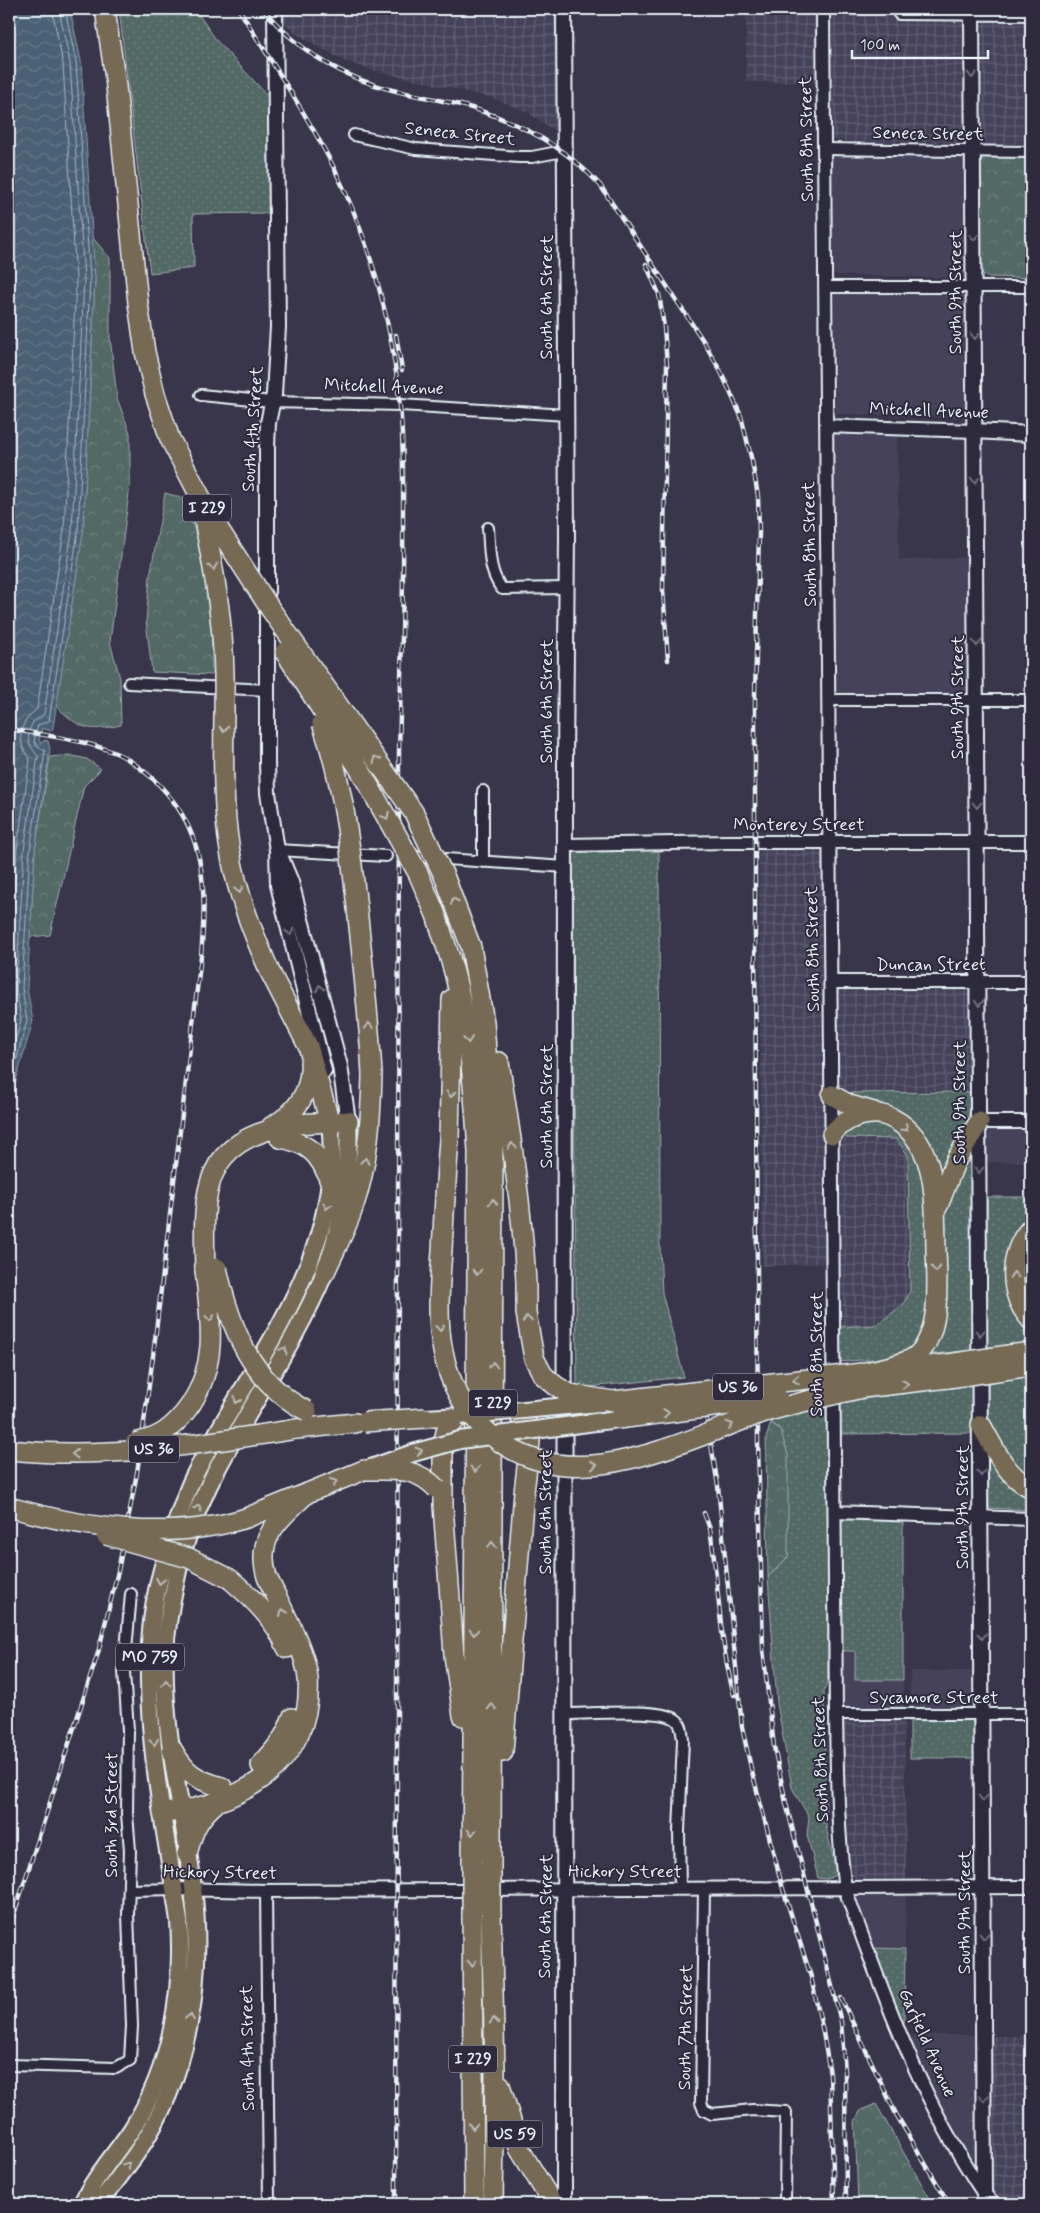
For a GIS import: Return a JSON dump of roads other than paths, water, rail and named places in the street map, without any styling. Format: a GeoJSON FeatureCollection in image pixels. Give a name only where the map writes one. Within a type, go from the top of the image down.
{"type":"FeatureCollection","features":[{"type":"Feature","properties":{"kind":"highway","name":"I 229"},"geometry":{"type":"LineString","coordinates":[[105,9],[115,86],[137,302],[155,394],[170,438],[204,520],[270,629],[301,675],[370,787],[418,873],[436,915],[460,991],[474,1087],[478,1152],[472,1802],[490,1912],[495,2070],[493,2204]]}},
{"type":"Feature","properties":{"kind":"highway","name":"I 229"},"geometry":{"type":"LineString","coordinates":[[105,9],[116,86],[138,303],[145,352],[155,394],[170,439],[211,517],[298,648],[414,814],[445,878],[471,947],[484,1022],[493,1149],[492,1817],[472,1915],[474,2204]]}},
{"type":"Feature","properties":{"kind":"highway"},"geometry":{"type":"LineString","coordinates":[[204,520],[220,615],[224,671],[225,802],[230,851],[243,908],[270,972],[308,1046],[339,1127]]}},
{"type":"Feature","properties":{"kind":"highway"},"geometry":{"type":"LineString","coordinates":[[298,648],[334,762],[344,807],[368,1003],[372,1074],[369,1134],[361,1180],[353,1210],[324,1272]]}},
{"type":"Feature","properties":{"kind":"highway"},"geometry":{"type":"LineString","coordinates":[[471,947],[478,965],[490,1017],[508,1118],[523,1235],[526,1313],[534,1358],[543,1375],[556,1386],[570,1394],[616,1410]]}},
{"type":"Feature","properties":{"kind":"highway"},"geometry":{"type":"LineString","coordinates":[[450,958],[452,1039],[439,1324],[449,1375],[465,1407],[479,1425],[514,1452],[537,1460],[570,1466],[610,1464],[634,1458],[862,1381],[915,1357],[926,1342],[936,1304],[935,1220],[931,1177],[919,1143],[902,1125],[879,1113],[850,1105],[832,1095]]}},
{"type":"Feature","properties":{"kind":"highway"},"geometry":{"type":"LineString","coordinates":[[102,1453],[158,1436],[175,1423],[187,1410],[198,1393],[206,1376],[211,1355],[211,1269],[206,1210],[209,1188],[215,1168],[238,1143],[285,1120],[298,1106],[306,1090],[310,1072],[308,1046]]}},
{"type":"Feature","properties":{"kind":"highway"},"geometry":{"type":"LineString","coordinates":[[832,1134],[838,1126],[850,1118],[879,1113]]}},
{"type":"Feature","properties":{"kind":"highway"},"geometry":{"type":"LineString","coordinates":[[935,1220],[941,1194],[948,1176],[979,1122]]}},
{"type":"Feature","properties":{"kind":"highway"},"geometry":{"type":"LineString","coordinates":[[260,1132],[292,1125],[339,1127]]}},
{"type":"Feature","properties":{"kind":"highway"},"geometry":{"type":"LineString","coordinates":[[339,1127],[258,1144],[240,1156],[226,1174],[218,1198],[211,1269],[238,1335],[258,1371],[271,1387],[307,1411],[332,1420],[360,1422]]}},
{"type":"Feature","properties":{"kind":"highway"},"geometry":{"type":"LineString","coordinates":[[280,1138],[297,1141],[314,1152],[325,1166],[330,1182]]}},
{"type":"Feature","properties":{"kind":"highway"},"geometry":{"type":"LineString","coordinates":[[1031,1228],[1018,1251],[1013,1274],[1022,1308],[1031,1320]]}},
{"type":"Feature","properties":{"kind":"highway","name":"US 36"},"geometry":{"type":"LineString","coordinates":[[616,1410],[948,1371],[1010,1361],[1031,1352]]}},
{"type":"Feature","properties":{"kind":"highway","name":"US 36"},"geometry":{"type":"LineString","coordinates":[[1010,1361],[1031,1366]]}},
{"type":"Feature","properties":{"kind":"highway"},"geometry":{"type":"LineString","coordinates":[[492,1817],[501,1770],[530,1431],[525,1421],[515,1411]]}},
{"type":"Feature","properties":{"kind":"highway"},"geometry":{"type":"LineString","coordinates":[[460,1416],[447,1428],[443,1444],[441,1493],[454,1655],[462,1703],[472,1802]]}},
{"type":"Feature","properties":{"kind":"highway","name":"US 36"},"geometry":{"type":"LineString","coordinates":[[9,1450],[43,1454],[102,1453],[217,1441],[360,1422],[426,1418]]}},
{"type":"Feature","properties":{"kind":"highway"},"geometry":{"type":"LineString","coordinates":[[981,1425],[1006,1468],[1018,1480],[1031,1488]]}},
{"type":"Feature","properties":{"kind":"highway"},"geometry":{"type":"LineString","coordinates":[[364,1470],[405,1471],[426,1478],[441,1493]]}},
{"type":"Feature","properties":{"kind":"highway","name":"US 36"},"geometry":{"type":"LineString","coordinates":[[9,1507],[59,1521],[165,1531],[226,1524],[246,1518],[364,1470]]}},
{"type":"Feature","properties":{"kind":"highway"},"geometry":{"type":"LineString","coordinates":[[174,1810],[256,1784],[277,1768],[292,1750],[303,1726],[308,1700],[308,1678],[304,1657],[267,1577],[263,1563],[266,1538],[272,1528],[305,1495]]}},
{"type":"Feature","properties":{"kind":"highway"},"geometry":{"type":"LineString","coordinates":[[59,1521],[189,1558],[230,1578],[265,1613],[283,1637],[294,1664],[297,1684],[296,1705],[288,1731],[274,1751],[258,1768],[219,1795],[205,1812],[194,1827],[187,1854]]}},
{"type":"Feature","properties":{"kind":"highway"},"geometry":{"type":"LineString","coordinates":[[172,1749],[181,1766],[206,1783],[219,1795]]}},
{"type":"Feature","properties":{"kind":"highway","name":"US 59"},"geometry":{"type":"LineString","coordinates":[[495,2070],[520,2150],[549,2199]]}},
{"type":"Feature","properties":{"kind":"main road","name":"South 4th Street"},"geometry":{"type":"LineString","coordinates":[[275,9],[278,327],[267,447],[268,793],[277,850],[278,885],[339,1127]]}},
{"type":"Feature","properties":{"kind":"main road","name":"South 6th Street"},"geometry":{"type":"LineString","coordinates":[[564,9],[563,151],[567,414],[564,2204]]}},
{"type":"Feature","properties":{"kind":"main road","name":"South 9th Street"},"geometry":{"type":"LineString","coordinates":[[972,12],[984,1887],[988,2199]]}},
{"type":"Feature","properties":{"kind":"main road","name":"Mitchell Avenue"},"geometry":{"type":"LineString","coordinates":[[975,431],[1031,434]]}},
{"type":"Feature","properties":{"kind":"main road","name":"MO 759"},"geometry":{"type":"LineString","coordinates":[[98,2204],[137,2152],[157,2118],[184,2046],[193,2002],[196,1956],[193,1889],[187,1854],[152,1731],[149,1683],[154,1608],[162,1568],[192,1480],[294,1300],[310,1265],[319,1238],[339,1127]]}},
{"type":"Feature","properties":{"kind":"main road"},"geometry":{"type":"LineString","coordinates":[[324,1272],[340,1216],[346,1175],[339,1127]]}},
{"type":"Feature","properties":{"kind":"main road","name":"MO 759"},"geometry":{"type":"LineString","coordinates":[[82,2204],[134,2127],[149,2096],[164,2058],[174,2021],[180,1985],[181,1951],[174,1889],[172,1749],[166,1690],[165,1653],[175,1582],[186,1540],[201,1498],[301,1322],[324,1272]]}},
{"type":"Feature","properties":{"kind":"main road","name":"US 36"},"geometry":{"type":"LineString","coordinates":[[426,1418],[515,1411],[616,1410]]}},
{"type":"Feature","properties":{"kind":"main road","name":"US 36"},"geometry":{"type":"LineString","coordinates":[[364,1470],[443,1444],[530,1431],[616,1410]]}},
{"type":"Feature","properties":{"kind":"street","name":"South 8th Street"},"geometry":{"type":"LineString","coordinates":[[823,9],[836,1714],[838,1799],[845,1889]]}},
{"type":"Feature","properties":{"kind":"street"},"geometry":{"type":"LineString","coordinates":[[899,14],[972,12],[1031,15]]}},
{"type":"Feature","properties":{"kind":"street","name":"Seneca Street"},"geometry":{"type":"LineString","coordinates":[[354,135],[416,149],[519,157],[532,157],[563,151]]}},
{"type":"Feature","properties":{"kind":"street","name":"Seneca Street"},"geometry":{"type":"LineString","coordinates":[[825,149],[1031,152]]}},
{"type":"Feature","properties":{"kind":"street"},"geometry":{"type":"LineString","coordinates":[[826,287],[1031,287]]}},
{"type":"Feature","properties":{"kind":"street","name":"Mitchell Avenue"},"geometry":{"type":"LineString","coordinates":[[201,395],[272,402],[406,405],[567,414]]}},
{"type":"Feature","properties":{"kind":"street","name":"Mitchell Avenue"},"geometry":{"type":"LineString","coordinates":[[826,426],[975,431]]}},
{"type":"Feature","properties":{"kind":"street"},"geometry":{"type":"LineString","coordinates":[[488,528],[490,561],[496,581],[502,589],[566,588]]}},
{"type":"Feature","properties":{"kind":"street"},"geometry":{"type":"LineString","coordinates":[[129,683],[267,690]]}},
{"type":"Feature","properties":{"kind":"street"},"geometry":{"type":"LineString","coordinates":[[829,700],[1031,700]]}},
{"type":"Feature","properties":{"kind":"street"},"geometry":{"type":"LineString","coordinates":[[483,791],[483,862]]}},
{"type":"Feature","properties":{"kind":"street","name":"Monterey Street"},"geometry":{"type":"LineString","coordinates":[[566,845],[1031,842]]}},
{"type":"Feature","properties":{"kind":"street"},"geometry":{"type":"LineString","coordinates":[[277,850],[386,856]]}},
{"type":"Feature","properties":{"kind":"street"},"geometry":{"type":"LineString","coordinates":[[417,857],[566,867]]}},
{"type":"Feature","properties":{"kind":"street","name":"Duncan Street"},"geometry":{"type":"LineString","coordinates":[[831,982],[1031,982]]}},
{"type":"Feature","properties":{"kind":"street"},"geometry":{"type":"LineString","coordinates":[[979,1122],[1031,1122]]}},
{"type":"Feature","properties":{"kind":"street"},"geometry":{"type":"LineString","coordinates":[[835,1512],[1031,1519]]}},
{"type":"Feature","properties":{"kind":"street","name":"South 3rd Street"},"geometry":{"type":"LineString","coordinates":[[9,2065],[116,2068],[130,2060],[132,2037],[128,1956],[130,1850],[127,1814],[128,1730],[124,1672],[131,1594]]}},
{"type":"Feature","properties":{"kind":"street"},"geometry":{"type":"LineString","coordinates":[[566,1714],[639,1713],[664,1715],[676,1719],[681,1726],[683,1740],[679,1831],[680,1889]]}},
{"type":"Feature","properties":{"kind":"street","name":"Sycamore Street"},"geometry":{"type":"LineString","coordinates":[[836,1714],[1031,1714]]}},
{"type":"Feature","properties":{"kind":"street","name":"Hickory Street"},"geometry":{"type":"LineString","coordinates":[[129,1890],[1031,1887]]}},
{"type":"Feature","properties":{"kind":"street","name":"South 7th Street"},"geometry":{"type":"LineString","coordinates":[[704,1889],[701,2103],[704,2110],[712,2114],[753,2110],[786,2112],[786,2204]]}},
{"type":"Feature","properties":{"kind":"street","name":"Garfield Avenue"},"geometry":{"type":"LineString","coordinates":[[845,1889],[892,2015],[922,2082],[967,2168],[988,2199]]}},
{"type":"Feature","properties":{"kind":"street","name":"South 4th Street"},"geometry":{"type":"LineString","coordinates":[[266,1891],[269,2204]]}},
{"type":"Feature","properties":{"kind":"water"},"geometry":{"type":"Polygon","coordinates":[[[9,9],[70,9],[81,61],[95,279],[83,532],[53,728],[51,731],[42,728],[39,741],[42,743],[44,740],[48,741],[50,749],[35,850],[27,988],[33,1021],[9,1105],[9,9]]]}},
{"type":"Feature","properties":{"kind":"railway"},"geometry":{"type":"LineString","coordinates":[[239,9],[301,108],[348,198],[370,256],[386,316],[397,377],[401,421],[403,546],[399,752],[396,2204]]}},
{"type":"Feature","properties":{"kind":"railway"},"geometry":{"type":"LineString","coordinates":[[263,9],[287,34],[315,56],[345,73],[378,86],[493,115],[542,138],[587,171],[600,185],[704,342],[722,374],[741,416],[758,496],[759,532],[755,696],[755,932],[758,1442],[763,1649],[774,1747],[786,1803],[841,2022],[845,2071],[846,2204]]}},
{"type":"Feature","properties":{"kind":"railway"},"geometry":{"type":"LineString","coordinates":[[646,264],[659,294],[667,365],[663,590],[668,660]]}},
{"type":"Feature","properties":{"kind":"railway"},"geometry":{"type":"LineString","coordinates":[[396,335],[402,370]]}},
{"type":"Feature","properties":{"kind":"railway"},"geometry":{"type":"LineString","coordinates":[[9,729],[61,738],[113,752],[151,777],[169,796],[183,816],[193,837],[203,882],[204,906],[201,956],[153,1356],[137,1473],[118,1571],[98,1653],[9,1930]]}},
{"type":"Feature","properties":{"kind":"railway"},"geometry":{"type":"LineString","coordinates":[[706,1414],[718,1486],[742,1727],[783,1889],[811,1977],[830,2074],[834,2204]]}},
{"type":"Feature","properties":{"kind":"railway"},"geometry":{"type":"LineString","coordinates":[[704,1513],[710,1529],[725,1654],[734,1695]]}},
{"type":"Feature","properties":{"kind":"railway"},"geometry":{"type":"LineString","coordinates":[[841,1998],[896,2114],[949,2204]]}}]}
